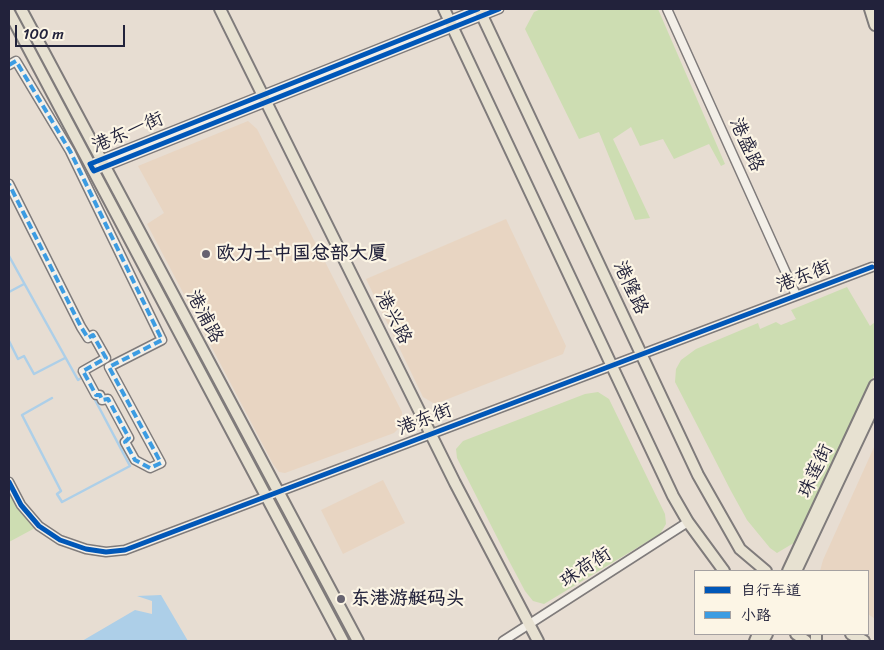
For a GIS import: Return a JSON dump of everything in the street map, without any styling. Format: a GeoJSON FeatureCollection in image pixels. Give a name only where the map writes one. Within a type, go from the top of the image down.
{"type":"FeatureCollection","features":[{"type":"Feature","properties":{"kind":"main road","name":"港浦路"},"geometry":{"type":"LineString","coordinates":[[21,9],[277,494],[358,641]]}},
{"type":"Feature","properties":{"kind":"main road","name":"港兴路"},"geometry":{"type":"LineString","coordinates":[[220,9],[430,433],[538,641]]}},
{"type":"Feature","properties":{"kind":"main road"},"geometry":{"type":"LineString","coordinates":[[444,9],[612,366],[688,522],[723,570]]}},
{"type":"Feature","properties":{"kind":"main road"},"geometry":{"type":"LineString","coordinates":[[870,9],[875,25]]}},
{"type":"Feature","properties":{"kind":"main road","name":"港隆路"},"geometry":{"type":"LineString","coordinates":[[479,11],[716,510],[740,549],[765,570]]}},
{"type":"Feature","properties":{"kind":"main road","name":"港浦路"},"geometry":{"type":"LineString","coordinates":[[9,12],[343,641]]}},
{"type":"Feature","properties":{"kind":"main road","name":"珠莲街"},"geometry":{"type":"LineString","coordinates":[[788,570],[875,385]]}},
{"type":"Feature","properties":{"kind":"main road","name":"珠莲街"},"geometry":{"type":"LineString","coordinates":[[796,570],[875,404]]}},
{"type":"Feature","properties":{"kind":"main road"},"geometry":{"type":"LineString","coordinates":[[853,635],[864,641]]}},
{"type":"Feature","properties":{"kind":"street","name":"港东一街"},"geometry":{"type":"LineString","coordinates":[[92,168],[94,171],[103,163],[451,24],[479,11],[499,9]]}},
{"type":"Feature","properties":{"kind":"street","name":"港盛路"},"geometry":{"type":"LineString","coordinates":[[667,9],[796,296]]}},
{"type":"Feature","properties":{"kind":"street"},"geometry":{"type":"LineString","coordinates":[[9,65],[16,61],[70,151],[162,340],[109,367],[161,463],[150,468],[135,460],[125,442],[129,438],[108,399],[102,400],[100,395],[96,395],[83,370],[106,358],[93,335],[88,338],[81,327],[9,184]]}},
{"type":"Feature","properties":{"kind":"street","name":"港东街"},"geometry":{"type":"LineString","coordinates":[[9,482],[21,505],[39,526],[60,540],[86,550],[106,552],[125,550],[872,267]]}},
{"type":"Feature","properties":{"kind":"street","name":"珠荷街"},"geometry":{"type":"LineString","coordinates":[[503,641],[688,522]]}},
{"type":"Feature","properties":{"kind":"shaded area","name":"欧力士中国总部大厦"},"geometry":{"type":"Polygon","coordinates":[[[248,121],[257,129],[402,412],[402,425],[394,433],[285,473],[279,472],[273,464],[147,224],[164,213],[138,166],[248,121]]]}},
{"type":"Feature","properties":{"kind":"shaded area"},"geometry":{"type":"Polygon","coordinates":[[[506,219],[566,346],[563,354],[435,404],[423,397],[366,279],[506,219]]]}},
{"type":"Feature","properties":{"kind":"shaded area"},"geometry":{"type":"Polygon","coordinates":[[[875,445],[875,619],[869,615],[869,570],[820,570],[823,560],[875,445]]]}},
{"type":"Feature","properties":{"kind":"shaded area"},"geometry":{"type":"Polygon","coordinates":[[[383,480],[405,523],[343,554],[321,510],[383,480]]]}},
{"type":"Feature","properties":{"kind":"green space"},"geometry":{"type":"Polygon","coordinates":[[[541,9],[658,9],[725,164],[721,166],[709,144],[674,159],[663,139],[640,146],[631,127],[613,139],[650,218],[635,220],[599,132],[579,139],[525,29],[534,12],[541,9]]]}},
{"type":"Feature","properties":{"kind":"green space"},"geometry":{"type":"Polygon","coordinates":[[[847,287],[870,326],[875,322],[875,373],[799,543],[792,544],[777,553],[770,548],[747,520],[731,491],[675,382],[676,369],[681,360],[696,349],[758,323],[760,329],[776,322],[781,325],[796,319],[791,310],[847,287]]]}},
{"type":"Feature","properties":{"kind":"green space"},"geometry":{"type":"Polygon","coordinates":[[[598,392],[609,399],[665,514],[666,524],[660,534],[544,604],[533,601],[525,591],[508,559],[457,458],[456,449],[463,441],[585,394],[598,392]]]}},
{"type":"Feature","properties":{"kind":"green space"},"geometry":{"type":"Polygon","coordinates":[[[9,494],[35,528],[9,542],[9,494]]]}},
{"type":"Feature","properties":{"kind":"water"},"geometry":{"type":"Polygon","coordinates":[[[161,595],[188,641],[82,641],[135,610],[152,614],[152,601],[137,596],[161,595]]]}},
{"type":"Feature","properties":{"kind":"waterway"},"geometry":{"type":"LineString","coordinates":[[9,256],[78,380],[83,377]]}},
{"type":"Feature","properties":{"kind":"waterway"},"geometry":{"type":"LineString","coordinates":[[9,292],[24,284]]}},
{"type":"Feature","properties":{"kind":"waterway"},"geometry":{"type":"LineString","coordinates":[[9,341],[18,359],[24,356],[34,374],[65,358]]}},
{"type":"Feature","properties":{"kind":"waterway"},"geometry":{"type":"LineString","coordinates":[[52,398],[22,415],[61,491],[57,494],[62,502],[130,466],[93,396]]}},
{"type":"Feature","properties":{"kind":"marked path"},"geometry":{"type":"LineString","coordinates":[[9,65],[16,61],[70,151],[162,340],[109,367],[161,463],[150,468],[135,460],[125,442],[129,438],[108,399],[102,400],[100,395],[96,395],[83,371],[106,358],[93,335],[88,338],[81,327],[9,184]]}},
{"type":"Feature","properties":{"kind":"cycle path"},"geometry":{"type":"LineString","coordinates":[[478,9],[90,164],[94,171],[499,9]]}},
{"type":"Feature","properties":{"kind":"cycle path"},"geometry":{"type":"LineString","coordinates":[[9,482],[21,505],[39,526],[60,540],[86,549],[106,552],[125,550],[872,267]]}},
{"type":"Feature","properties":{"kind":"place","name":"欧力士中国总部大厦"},"geometry":{"type":"Point","coordinates":[206,254]}},
{"type":"Feature","properties":{"kind":"place","name":"东港游艇码头"},"geometry":{"type":"Point","coordinates":[341,599]}}]}
